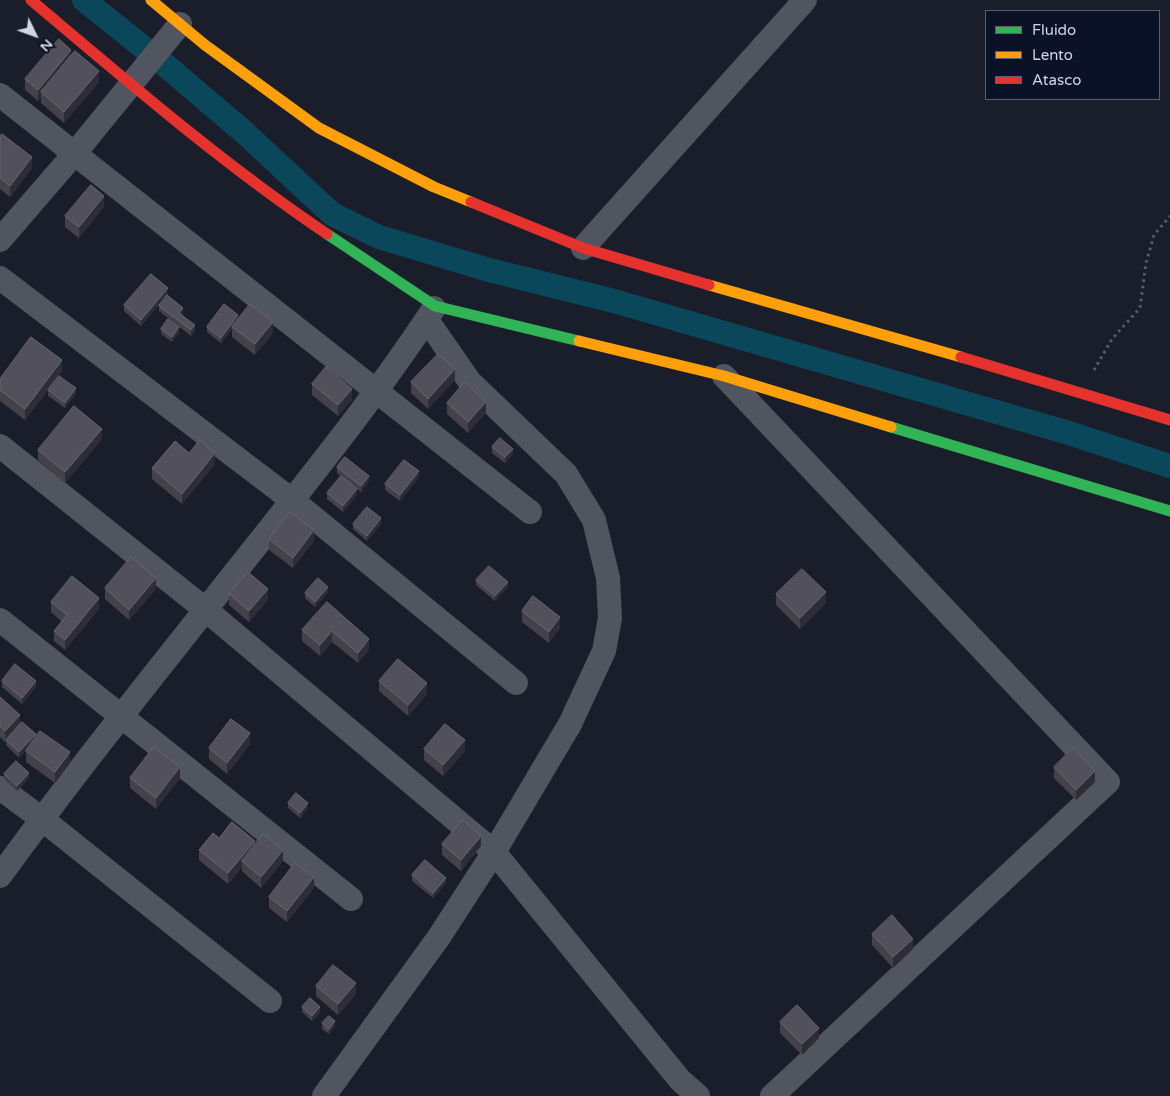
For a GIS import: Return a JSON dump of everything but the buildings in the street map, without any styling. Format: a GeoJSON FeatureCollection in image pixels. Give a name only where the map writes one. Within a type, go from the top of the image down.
{"type":"FeatureCollection","features":[{"type":"Feature","properties":{"kind":"street"},"geometry":{"type":"LineString","coordinates":[[31,0],[131,84],[276,200],[431,313],[724,376],[1170,511]]}},
{"type":"Feature","properties":{"kind":"street"},"geometry":{"type":"LineString","coordinates":[[151,0],[205,45],[320,128],[434,187],[583,248],[1081,392],[1170,420]]}},
{"type":"Feature","properties":{"kind":"street"},"geometry":{"type":"LineString","coordinates":[[583,248],[806,0]]}},
{"type":"Feature","properties":{"kind":"street"},"geometry":{"type":"LineString","coordinates":[[0,240],[180,24]]}},
{"type":"Feature","properties":{"kind":"street"},"geometry":{"type":"LineString","coordinates":[[0,95],[75,152],[530,512]]}},
{"type":"Feature","properties":{"kind":"street"},"geometry":{"type":"LineString","coordinates":[[0,278],[292,501],[516,683]]}},
{"type":"Feature","properties":{"kind":"street"},"geometry":{"type":"LineString","coordinates":[[0,876],[42,818],[376,392],[431,313]]}},
{"type":"Feature","properties":{"kind":"street"},"geometry":{"type":"LineString","coordinates":[[324,1096],[439,936],[494,852],[570,724],[604,651],[610,618],[608,578],[594,520],[566,474],[470,382],[431,313]]}},
{"type":"Feature","properties":{"kind":"street"},"geometry":{"type":"LineString","coordinates":[[724,376],[1108,782],[772,1096]]}},
{"type":"Feature","properties":{"kind":"street"},"geometry":{"type":"LineString","coordinates":[[0,446],[206,610],[494,852],[680,1080],[698,1096]]}},
{"type":"Feature","properties":{"kind":"street"},"geometry":{"type":"LineString","coordinates":[[0,620],[351,899]]}},
{"type":"Feature","properties":{"kind":"street"},"geometry":{"type":"LineString","coordinates":[[0,788],[42,818],[270,1001]]}},
{"type":"Feature","properties":{"kind":"path"},"geometry":{"type":"LineString","coordinates":[[1081,392],[1112,339],[1140,308],[1146,263],[1154,235],[1170,216]]}},
{"type":"Feature","properties":{"kind":"waterway"},"geometry":{"type":"LineString","coordinates":[[84,0],[164,64],[245,133],[332,214],[379,237],[489,270],[614,301],[1069,433],[1170,466]]}},
{"type":"Feature","properties":{"kind":"traffic: fast"},"geometry":{"type":"LineString","coordinates":[[327,234],[435,306],[579,341]]}},
{"type":"Feature","properties":{"kind":"traffic: fast"},"geometry":{"type":"LineString","coordinates":[[891,427],[1170,511]]}},
{"type":"Feature","properties":{"kind":"traffic: slow"},"geometry":{"type":"LineString","coordinates":[[151,0],[205,45],[319,128],[434,187],[471,202]]}},
{"type":"Feature","properties":{"kind":"traffic: slow"},"geometry":{"type":"LineString","coordinates":[[709,285],[961,357]]}},
{"type":"Feature","properties":{"kind":"traffic: slow"},"geometry":{"type":"LineString","coordinates":[[579,341],[724,376],[891,427]]}},
{"type":"Feature","properties":{"kind":"traffic: jam"},"geometry":{"type":"LineString","coordinates":[[31,0],[213,151],[327,234]]}},
{"type":"Feature","properties":{"kind":"traffic: jam"},"geometry":{"type":"LineString","coordinates":[[471,202],[583,248],[709,285]]}},
{"type":"Feature","properties":{"kind":"traffic: jam"},"geometry":{"type":"LineString","coordinates":[[961,357],[1170,420]]}}]}
